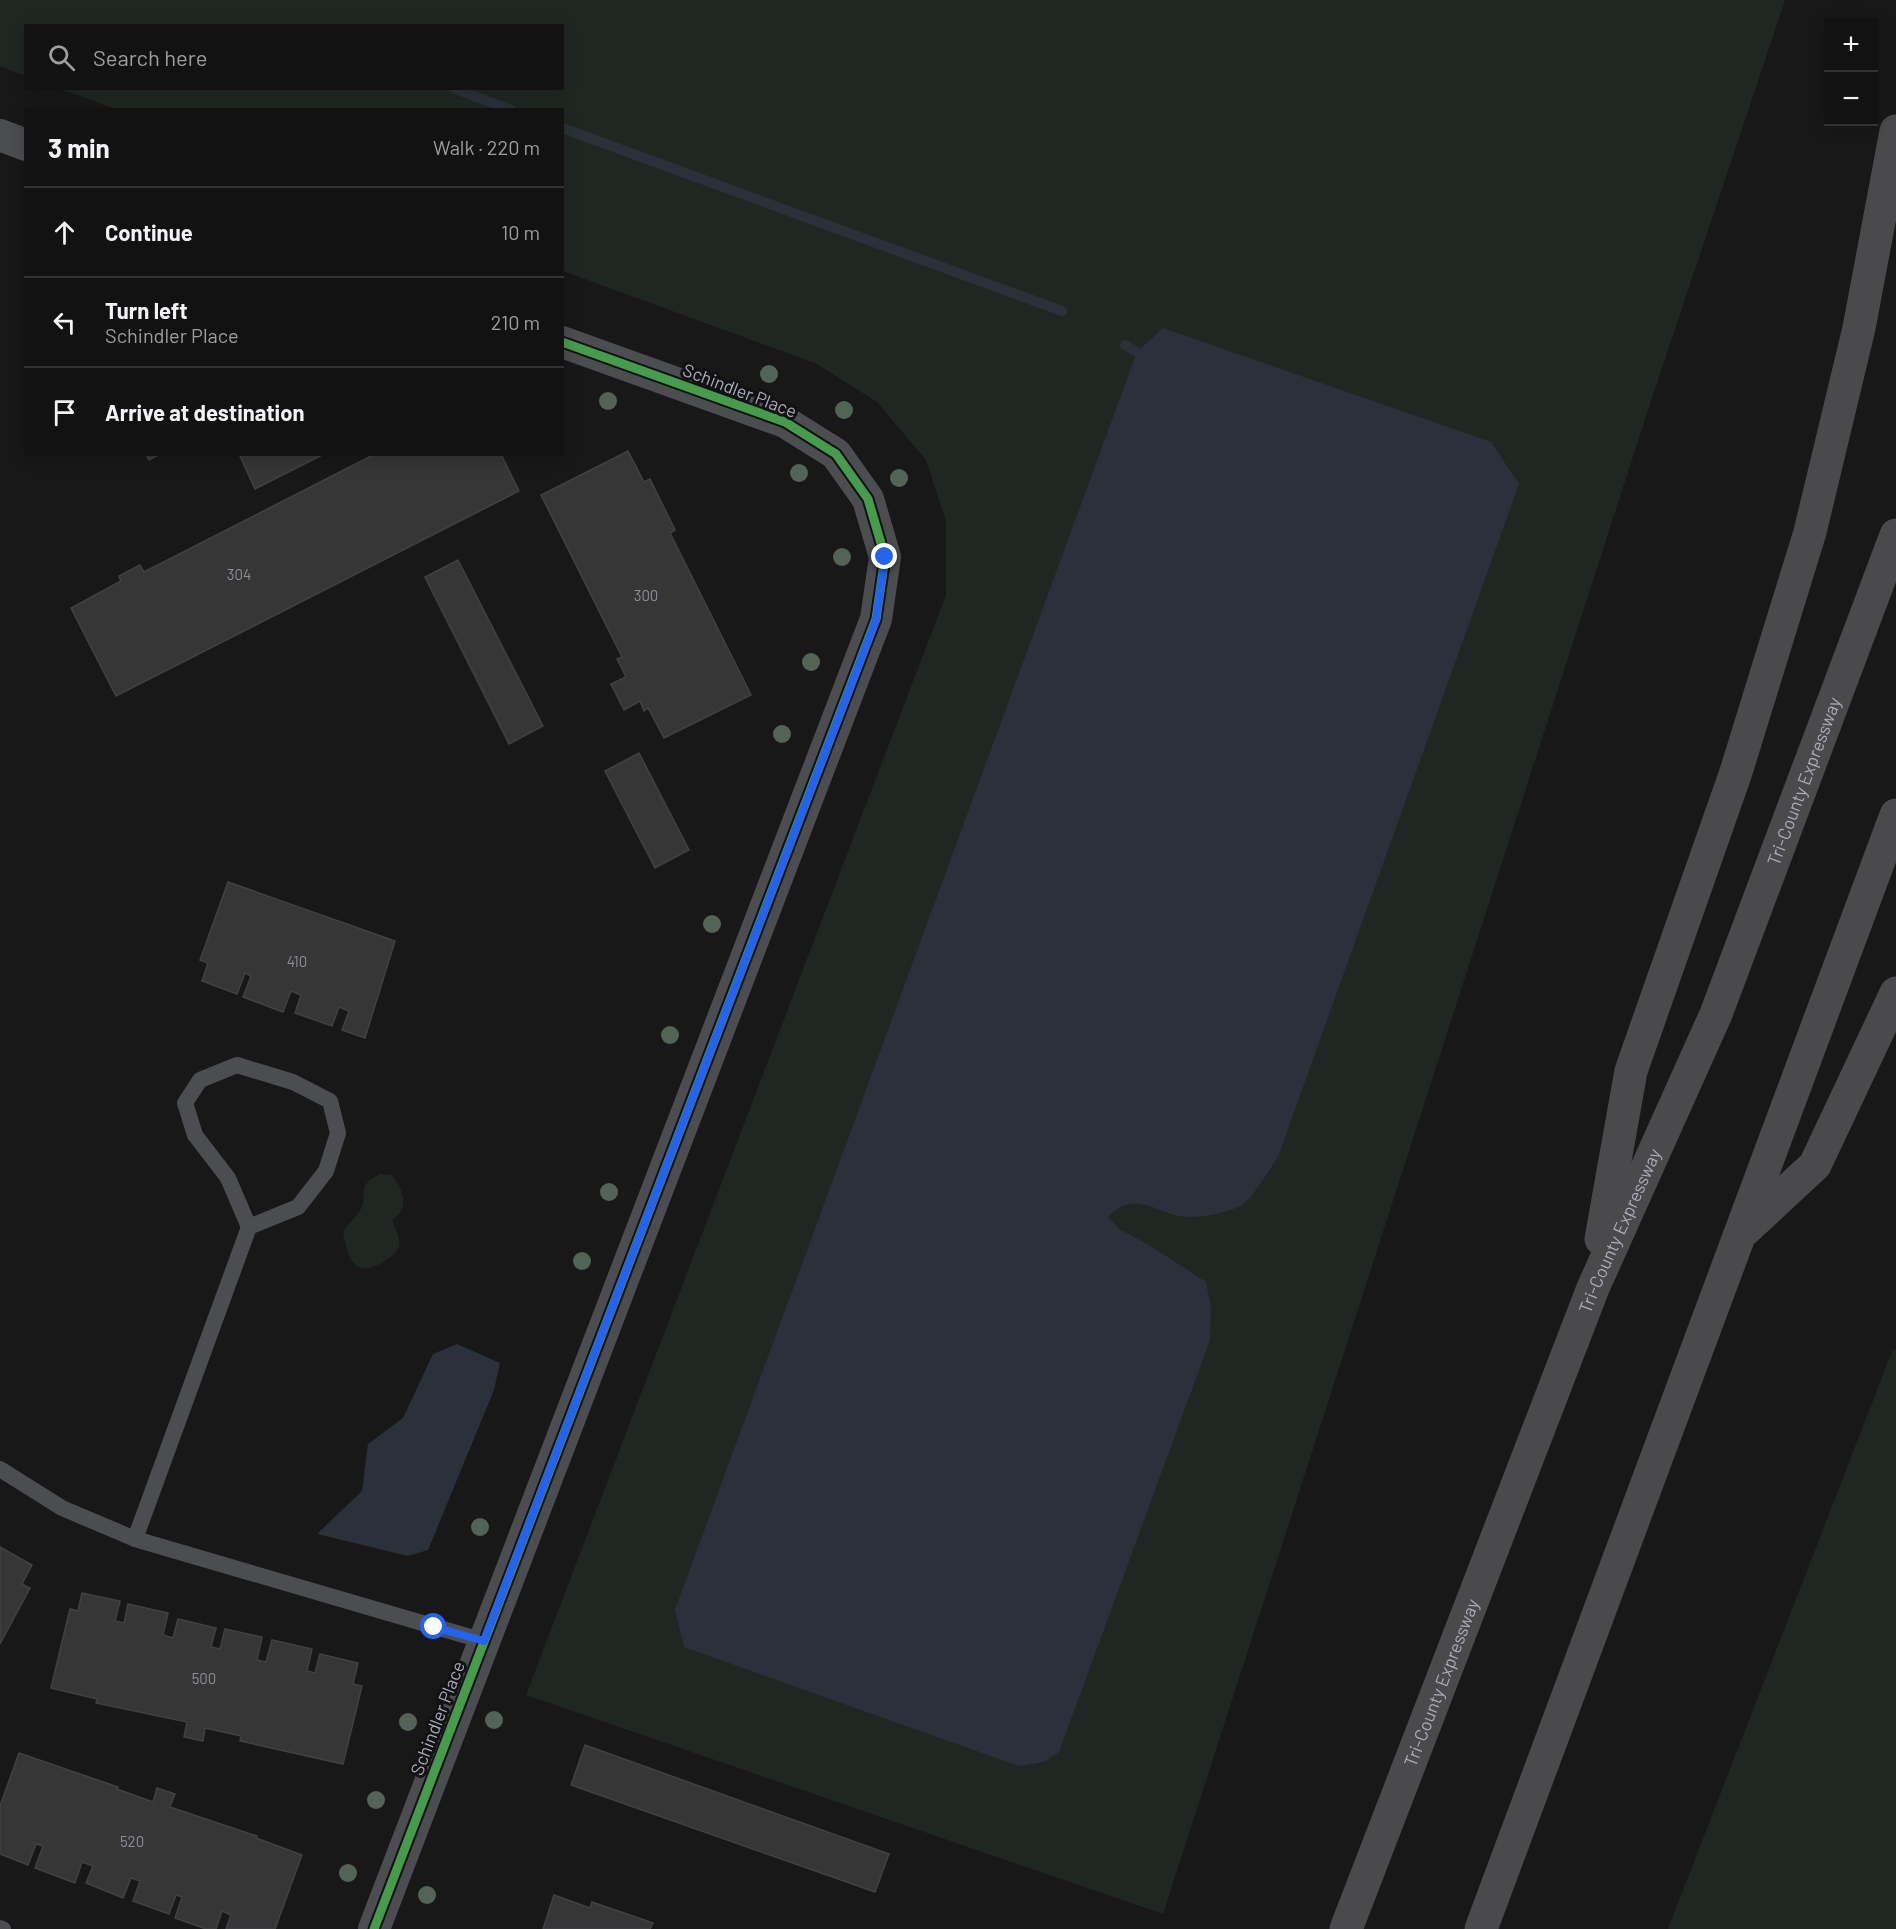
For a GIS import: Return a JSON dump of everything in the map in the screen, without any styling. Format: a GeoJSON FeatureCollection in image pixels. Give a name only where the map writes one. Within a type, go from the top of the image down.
{"type":"FeatureCollection","features":[{"type":"Feature","properties":{"kind":"highway"},"geometry":{"type":"LineString","coordinates":[[1593,1288],[1631,1071],[1736,772],[1810,532],[1859,328],[1896,131]]}},
{"type":"Feature","properties":{"kind":"highway","name":"Tri-County Expressway"},"geometry":{"type":"LineString","coordinates":[[1346,1929],[1593,1288],[1716,1014],[1896,535]]}},
{"type":"Feature","properties":{"kind":"highway"},"geometry":{"type":"LineString","coordinates":[[1481,1929],[1742,1233],[1783,1113],[1896,814]]}},
{"type":"Feature","properties":{"kind":"highway"},"geometry":{"type":"LineString","coordinates":[[1742,1233],[1815,1165],[1896,993]]}},
{"type":"Feature","properties":{"kind":"street"},"geometry":{"type":"LineString","coordinates":[[0,135],[24,144]]}},
{"type":"Feature","properties":{"kind":"street","name":"Schindler Place"},"geometry":{"type":"LineString","coordinates":[[374,1929],[876,620],[885,557],[868,499],[836,454],[784,422],[564,343]]}},
{"type":"Feature","properties":{"kind":"lane"},"geometry":{"type":"LineString","coordinates":[[135,1539],[249,1227],[228,1178],[195,1135],[185,1103],[200,1080],[237,1065],[293,1082],[330,1101],[338,1133],[326,1171],[298,1207],[249,1227]]}},
{"type":"Feature","properties":{"kind":"lane"},"geometry":{"type":"LineString","coordinates":[[0,1469],[62,1508],[135,1539],[484,1641]]}},
{"type":"Feature","properties":{"kind":"shaded area"},"geometry":{"type":"Polygon","coordinates":[[[0,0],[1785,0],[1648,410],[1163,1914],[526,1695],[946,595],[946,521],[926,460],[877,402],[817,364],[564,271],[564,108],[113,108],[64,90],[564,90],[564,24],[24,24],[24,76],[0,66],[0,0]]]}},
{"type":"Feature","properties":{"kind":"shaded area"},"geometry":{"type":"Polygon","coordinates":[[[1163,328],[1491,442],[1519,484],[1278,1157],[1256,1190],[1242,1205],[1230,1210],[1188,1217],[1147,1205],[1128,1204],[1118,1208],[1108,1217],[1119,1229],[1149,1245],[1206,1282],[1211,1308],[1210,1340],[1059,1752],[1044,1762],[1019,1766],[684,1647],[675,1610],[1137,352],[1163,328]]]}},
{"type":"Feature","properties":{"kind":"shaded area"},"geometry":{"type":"Polygon","coordinates":[[[380,1174],[392,1175],[403,1198],[402,1209],[393,1219],[399,1246],[392,1256],[376,1266],[360,1267],[350,1258],[343,1231],[362,1206],[364,1188],[367,1183],[380,1174]]]}},
{"type":"Feature","properties":{"kind":"shaded area"},"geometry":{"type":"Polygon","coordinates":[[[457,1344],[500,1363],[494,1390],[428,1550],[408,1556],[317,1534],[362,1491],[368,1444],[403,1418],[433,1354],[457,1344]]]}},
{"type":"Feature","properties":{"kind":"shaded area"},"geometry":{"type":"Polygon","coordinates":[[[1893,1349],[1896,1351],[1896,1929],[1668,1929],[1893,1349]]]}},
{"type":"Feature","properties":{"kind":"building"},"geometry":{"type":"Polygon","coordinates":[[[628,451],[644,482],[650,479],[675,530],[670,533],[751,695],[664,738],[648,708],[644,711],[640,701],[624,710],[611,684],[626,677],[617,659],[622,657],[541,495],[628,451]]]}},
{"type":"Feature","properties":{"kind":"building"},"geometry":{"type":"Polygon","coordinates":[[[240,456],[320,456],[255,489],[240,456]]]}},
{"type":"Feature","properties":{"kind":"building"},"geometry":{"type":"Polygon","coordinates":[[[371,456],[502,456],[519,491],[116,696],[71,608],[121,581],[119,576],[140,565],[144,572],[371,456]]]}},
{"type":"Feature","properties":{"kind":"building"},"geometry":{"type":"Polygon","coordinates":[[[458,560],[543,726],[509,744],[425,577],[458,560]]]}},
{"type":"Feature","properties":{"kind":"building"},"geometry":{"type":"Polygon","coordinates":[[[639,753],[689,850],[655,868],[605,771],[639,753]]]}},
{"type":"Feature","properties":{"kind":"building"},"geometry":{"type":"Polygon","coordinates":[[[228,882],[395,941],[365,1038],[342,1030],[349,1011],[339,1007],[332,1026],[295,1013],[301,995],[291,991],[283,1012],[243,997],[251,976],[245,973],[237,994],[202,981],[208,963],[200,960],[228,882]]]}},
{"type":"Feature","properties":{"kind":"building"},"geometry":{"type":"Polygon","coordinates":[[[0,1547],[32,1565],[22,1584],[30,1588],[0,1644],[0,1547]]]}},
{"type":"Feature","properties":{"kind":"building"},"geometry":{"type":"Polygon","coordinates":[[[82,1593],[120,1601],[115,1621],[124,1623],[128,1604],[168,1613],[163,1635],[173,1638],[178,1619],[216,1628],[211,1647],[220,1649],[225,1629],[262,1637],[257,1660],[266,1662],[272,1640],[312,1649],[307,1671],[315,1673],[320,1654],[358,1663],[353,1684],[362,1686],[343,1764],[240,1741],[241,1736],[205,1728],[203,1741],[184,1737],[187,1722],[96,1703],[97,1699],[51,1688],[70,1609],[78,1611],[82,1593]]]}},
{"type":"Feature","properties":{"kind":"building"},"geometry":{"type":"Polygon","coordinates":[[[585,1745],[889,1854],[875,1892],[571,1785],[585,1745]]]}},
{"type":"Feature","properties":{"kind":"building"},"geometry":{"type":"Polygon","coordinates":[[[19,1753],[118,1787],[117,1789],[153,1802],[157,1788],[175,1794],[170,1807],[257,1836],[256,1838],[302,1855],[275,1929],[226,1929],[231,1915],[222,1911],[216,1929],[206,1929],[175,1918],[182,1897],[176,1895],[169,1914],[133,1901],[140,1881],[131,1878],[123,1898],[86,1883],[93,1866],[82,1862],[75,1883],[35,1868],[43,1846],[36,1844],[28,1865],[0,1854],[0,1806],[19,1753]]]}},
{"type":"Feature","properties":{"kind":"building"},"geometry":{"type":"Polygon","coordinates":[[[554,1895],[590,1908],[592,1902],[653,1923],[650,1929],[543,1929],[554,1895]]]}},
{"type":"Feature","properties":{"kind":"waterway"},"geometry":{"type":"LineString","coordinates":[[458,90],[506,108]]}},
{"type":"Feature","properties":{"kind":"waterway"},"geometry":{"type":"LineString","coordinates":[[564,129],[1062,311]]}},
{"type":"Feature","properties":{"kind":"waterway"},"geometry":{"type":"LineString","coordinates":[[1125,345],[1137,352]]}},
{"type":"Feature","properties":{"kind":"cycle path"},"geometry":{"type":"LineString","coordinates":[[374,1929],[876,619],[885,557],[868,499],[836,454],[785,422],[564,343]]}},
{"type":"Feature","properties":{"kind":"route"},"geometry":{"type":"LineString","coordinates":[[434,1627],[484,1641],[876,620],[885,557]]}}]}
